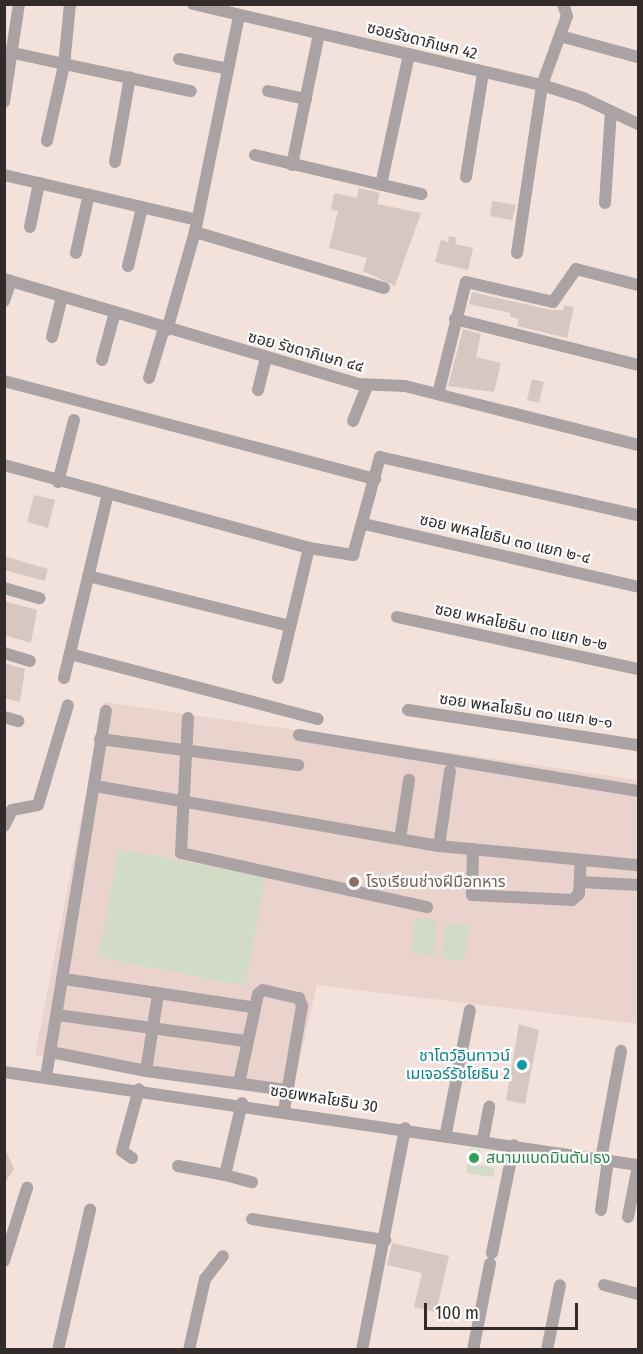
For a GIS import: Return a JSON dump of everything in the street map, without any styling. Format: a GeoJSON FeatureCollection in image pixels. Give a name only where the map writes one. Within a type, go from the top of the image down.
{"type":"FeatureCollection","features":[{"type":"Feature","properties":{"kind":"street"},"geometry":{"type":"LineString","coordinates":[[4,102],[8,51],[19,4]]}},
{"type":"Feature","properties":{"kind":"street"},"geometry":{"type":"LineString","coordinates":[[46,141],[64,65],[70,4]]}},
{"type":"Feature","properties":{"kind":"street","name":"ซอยรัชดาภิเษก 42"},"geometry":{"type":"LineString","coordinates":[[193,4],[542,85],[639,124]]}},
{"type":"Feature","properties":{"kind":"street"},"geometry":{"type":"LineString","coordinates":[[517,253],[542,85],[560,36],[565,5]]}},
{"type":"Feature","properties":{"kind":"street"},"geometry":{"type":"LineString","coordinates":[[149,378],[196,226],[239,16]]}},
{"type":"Feature","properties":{"kind":"street"},"geometry":{"type":"LineString","coordinates":[[292,165],[319,34]]}},
{"type":"Feature","properties":{"kind":"street"},"geometry":{"type":"LineString","coordinates":[[560,36],[639,57]]}},
{"type":"Feature","properties":{"kind":"street"},"geometry":{"type":"LineString","coordinates":[[8,51],[190,92]]}},
{"type":"Feature","properties":{"kind":"street"},"geometry":{"type":"LineString","coordinates":[[381,185],[409,54]]}},
{"type":"Feature","properties":{"kind":"street"},"geometry":{"type":"LineString","coordinates":[[179,58],[228,69]]}},
{"type":"Feature","properties":{"kind":"street"},"geometry":{"type":"LineString","coordinates":[[466,177],[483,73]]}},
{"type":"Feature","properties":{"kind":"street"},"geometry":{"type":"LineString","coordinates":[[115,162],[130,78]]}},
{"type":"Feature","properties":{"kind":"street"},"geometry":{"type":"LineString","coordinates":[[268,91],[306,99]]}},
{"type":"Feature","properties":{"kind":"street"},"geometry":{"type":"LineString","coordinates":[[605,203],[610,111]]}},
{"type":"Feature","properties":{"kind":"street"},"geometry":{"type":"LineString","coordinates":[[255,155],[421,194]]}},
{"type":"Feature","properties":{"kind":"street"},"geometry":{"type":"LineString","coordinates":[[4,175],[142,208],[384,288]]}},
{"type":"Feature","properties":{"kind":"street"},"geometry":{"type":"LineString","coordinates":[[30,228],[39,183]]}},
{"type":"Feature","properties":{"kind":"street"},"geometry":{"type":"LineString","coordinates":[[76,253],[89,194]]}},
{"type":"Feature","properties":{"kind":"street"},"geometry":{"type":"LineString","coordinates":[[128,266],[142,208]]}},
{"type":"Feature","properties":{"kind":"street"},"geometry":{"type":"LineString","coordinates":[[438,394],[466,282],[553,302],[576,269],[639,285]]}},
{"type":"Feature","properties":{"kind":"street"},"geometry":{"type":"LineString","coordinates":[[4,301],[8,280]]}},
{"type":"Feature","properties":{"kind":"street","name":"ซอย รัชดาภิเษก ๔๔"},"geometry":{"type":"LineString","coordinates":[[8,280],[267,359],[366,386],[393,384],[639,445]]}},
{"type":"Feature","properties":{"kind":"street"},"geometry":{"type":"LineString","coordinates":[[51,336],[62,297]]}},
{"type":"Feature","properties":{"kind":"street"},"geometry":{"type":"LineString","coordinates":[[102,360],[115,312]]}},
{"type":"Feature","properties":{"kind":"street"},"geometry":{"type":"LineString","coordinates":[[455,319],[639,365]]}},
{"type":"Feature","properties":{"kind":"street"},"geometry":{"type":"LineString","coordinates":[[258,390],[267,359]]}},
{"type":"Feature","properties":{"kind":"street"},"geometry":{"type":"LineString","coordinates":[[4,381],[375,479]]}},
{"type":"Feature","properties":{"kind":"street"},"geometry":{"type":"LineString","coordinates":[[353,421],[366,386]]}},
{"type":"Feature","properties":{"kind":"street"},"geometry":{"type":"LineString","coordinates":[[58,482],[74,420]]}},
{"type":"Feature","properties":{"kind":"street"},"geometry":{"type":"LineString","coordinates":[[4,465],[58,482],[309,548],[353,555],[364,524],[380,457],[639,515]]}},
{"type":"Feature","properties":{"kind":"street"},"geometry":{"type":"LineString","coordinates":[[64,678],[108,494]]}},
{"type":"Feature","properties":{"kind":"street","name":"ซอย พหลโยธิน ๓๐ แยก ๒-๔"},"geometry":{"type":"LineString","coordinates":[[364,524],[639,587]]}},
{"type":"Feature","properties":{"kind":"street"},"geometry":{"type":"LineString","coordinates":[[278,678],[309,548]]}},
{"type":"Feature","properties":{"kind":"street"},"geometry":{"type":"LineString","coordinates":[[88,576],[290,626]]}},
{"type":"Feature","properties":{"kind":"street"},"geometry":{"type":"LineString","coordinates":[[4,588],[40,598]]}},
{"type":"Feature","properties":{"kind":"street","name":"ซอย พหลโยธิน ๓๐ แยก ๒-๒"},"geometry":{"type":"LineString","coordinates":[[397,617],[639,669]]}},
{"type":"Feature","properties":{"kind":"street"},"geometry":{"type":"LineString","coordinates":[[4,653],[30,661]]}},
{"type":"Feature","properties":{"kind":"street"},"geometry":{"type":"LineString","coordinates":[[70,654],[318,719]]}},
{"type":"Feature","properties":{"kind":"street"},"geometry":{"type":"LineString","coordinates":[[4,826],[12,810],[38,805],[68,705]]}},
{"type":"Feature","properties":{"kind":"street","name":"ซอย พหลโยธิน ๓๐ แยก ๒-๑"},"geometry":{"type":"LineString","coordinates":[[408,710],[639,745]]}},
{"type":"Feature","properties":{"kind":"street"},"geometry":{"type":"LineString","coordinates":[[46,1077],[64,979],[105,711]]}},
{"type":"Feature","properties":{"kind":"street"},"geometry":{"type":"LineString","coordinates":[[4,717],[18,721]]}},
{"type":"Feature","properties":{"kind":"street"},"geometry":{"type":"LineString","coordinates":[[188,718],[187,799],[179,848],[186,856],[427,907]]}},
{"type":"Feature","properties":{"kind":"street"},"geometry":{"type":"LineString","coordinates":[[299,735],[639,791]]}},
{"type":"Feature","properties":{"kind":"street"},"geometry":{"type":"LineString","coordinates":[[100,739],[186,748],[298,765]]}},
{"type":"Feature","properties":{"kind":"street"},"geometry":{"type":"LineString","coordinates":[[439,846],[450,771]]}},
{"type":"Feature","properties":{"kind":"street"},"geometry":{"type":"LineString","coordinates":[[400,839],[409,780]]}},
{"type":"Feature","properties":{"kind":"street"},"geometry":{"type":"LineString","coordinates":[[95,786],[187,799],[439,846],[639,865]]}},
{"type":"Feature","properties":{"kind":"street"},"geometry":{"type":"LineString","coordinates":[[473,849],[472,895],[572,900],[579,894],[581,860]]}},
{"type":"Feature","properties":{"kind":"street"},"geometry":{"type":"LineString","coordinates":[[580,882],[639,885]]}},
{"type":"Feature","properties":{"kind":"street"},"geometry":{"type":"LineString","coordinates":[[64,979],[252,1007]]}},
{"type":"Feature","properties":{"kind":"street"},"geometry":{"type":"LineString","coordinates":[[239,1083],[252,1007],[263,990],[301,1002],[284,1110]]}},
{"type":"Feature","properties":{"kind":"street"},"geometry":{"type":"LineString","coordinates":[[146,1071],[158,994]]}},
{"type":"Feature","properties":{"kind":"street"},"geometry":{"type":"LineString","coordinates":[[446,1133],[470,1010]]}},
{"type":"Feature","properties":{"kind":"street"},"geometry":{"type":"LineString","coordinates":[[58,1015],[245,1041]]}},
{"type":"Feature","properties":{"kind":"street"},"geometry":{"type":"LineString","coordinates":[[601,1210],[604,1159],[621,1051]]}},
{"type":"Feature","properties":{"kind":"street"},"geometry":{"type":"LineString","coordinates":[[51,1052],[146,1071],[286,1090]]}},
{"type":"Feature","properties":{"kind":"street","name":"ซอยพหลโยธิน 30"},"geometry":{"type":"LineString","coordinates":[[4,1072],[242,1103],[446,1133],[639,1165]]}},
{"type":"Feature","properties":{"kind":"street"},"geometry":{"type":"LineString","coordinates":[[132,1158],[122,1150],[139,1089]]}},
{"type":"Feature","properties":{"kind":"street"},"geometry":{"type":"LineString","coordinates":[[225,1175],[242,1103]]}},
{"type":"Feature","properties":{"kind":"street"},"geometry":{"type":"LineString","coordinates":[[483,1140],[489,1107]]}},
{"type":"Feature","properties":{"kind":"street"},"geometry":{"type":"LineString","coordinates":[[362,1350],[405,1128]]}},
{"type":"Feature","properties":{"kind":"street"},"geometry":{"type":"LineString","coordinates":[[472,1350],[514,1145]]}},
{"type":"Feature","properties":{"kind":"street"},"geometry":{"type":"LineString","coordinates":[[628,1217],[639,1165]]}},
{"type":"Feature","properties":{"kind":"street"},"geometry":{"type":"LineString","coordinates":[[178,1166],[252,1182]]}},
{"type":"Feature","properties":{"kind":"street"},"geometry":{"type":"LineString","coordinates":[[4,1261],[27,1188]]}},
{"type":"Feature","properties":{"kind":"street"},"geometry":{"type":"LineString","coordinates":[[58,1350],[90,1210]]}},
{"type":"Feature","properties":{"kind":"street"},"geometry":{"type":"LineString","coordinates":[[252,1219],[385,1240]]}},
{"type":"Feature","properties":{"kind":"street"},"geometry":{"type":"LineString","coordinates":[[189,1350],[205,1279],[223,1256]]}},
{"type":"Feature","properties":{"kind":"street"},"geometry":{"type":"LineString","coordinates":[[547,1350],[560,1284]]}},
{"type":"Feature","properties":{"kind":"street"},"geometry":{"type":"LineString","coordinates":[[604,1285],[639,1294]]}},
{"type":"Feature","properties":{"kind":"shaded area","name":"โรงเรียนช่างฝีมือทหาร"},"geometry":{"type":"Polygon","coordinates":[[[104,702],[638,780],[638,1024],[317,985],[291,1096],[35,1055],[104,702]]]}},
{"type":"Feature","properties":{"kind":"green space"},"geometry":{"type":"Polygon","coordinates":[[[119,849],[266,877],[245,986],[98,957],[119,849]]]}},
{"type":"Feature","properties":{"kind":"green space"},"geometry":{"type":"Polygon","coordinates":[[[415,918],[438,921],[434,956],[411,953],[415,918]]]}},
{"type":"Feature","properties":{"kind":"green space"},"geometry":{"type":"Polygon","coordinates":[[[446,923],[469,926],[464,961],[441,958],[446,923]]]}},
{"type":"Feature","properties":{"kind":"green space","name":"สนามแบดมินตัน ธง"},"geometry":{"type":"Polygon","coordinates":[[[470,1148],[480,1150],[478,1165],[495,1168],[493,1177],[466,1173],[470,1148]]]}},
{"type":"Feature","properties":{"kind":"building"},"geometry":{"type":"Polygon","coordinates":[[[359,188],[380,193],[377,204],[421,213],[395,286],[363,271],[367,258],[329,248],[338,211],[331,210],[334,193],[357,198],[359,188]]]}},
{"type":"Feature","properties":{"kind":"building"},"geometry":{"type":"Polygon","coordinates":[[[492,201],[516,205],[512,220],[490,216],[492,201]]]}},
{"type":"Feature","properties":{"kind":"building"},"geometry":{"type":"Polygon","coordinates":[[[449,236],[457,238],[455,244],[473,248],[468,270],[435,262],[441,240],[448,242],[449,236]]]}},
{"type":"Feature","properties":{"kind":"building"},"geometry":{"type":"Polygon","coordinates":[[[472,292],[551,310],[563,310],[564,305],[574,307],[567,338],[517,326],[519,319],[510,317],[511,313],[469,304],[472,292]]]}},
{"type":"Feature","properties":{"kind":"building"},"geometry":{"type":"Polygon","coordinates":[[[463,329],[481,334],[476,357],[501,363],[494,392],[448,386],[463,329]]]}},
{"type":"Feature","properties":{"kind":"building"},"geometry":{"type":"Polygon","coordinates":[[[532,379],[544,382],[539,403],[527,400],[532,379]]]}},
{"type":"Feature","properties":{"kind":"building"},"geometry":{"type":"Polygon","coordinates":[[[34,495],[55,500],[48,528],[27,522],[34,495]]]}},
{"type":"Feature","properties":{"kind":"building"},"geometry":{"type":"Polygon","coordinates":[[[4,556],[48,569],[45,581],[4,570],[4,556]]]}},
{"type":"Feature","properties":{"kind":"building"},"geometry":{"type":"Polygon","coordinates":[[[4,601],[37,610],[31,643],[4,635],[4,601]]]}},
{"type":"Feature","properties":{"kind":"building"},"geometry":{"type":"Polygon","coordinates":[[[4,663],[25,669],[20,702],[4,698],[4,663]]]}},
{"type":"Feature","properties":{"kind":"building","name":"ชาโตว์อินทาวน์ เมเจอร์รัชโยธิน 2"},"geometry":{"type":"Polygon","coordinates":[[[519,1024],[539,1030],[525,1104],[506,1100],[519,1024]]]}},
{"type":"Feature","properties":{"kind":"building"},"geometry":{"type":"Polygon","coordinates":[[[4,1147],[14,1169],[4,1184],[4,1147]]]}},
{"type":"Feature","properties":{"kind":"building"},"geometry":{"type":"Polygon","coordinates":[[[392,1243],[449,1256],[436,1312],[414,1307],[422,1273],[387,1265],[392,1243]]]}},
{"type":"Feature","properties":{"kind":"place","name":"โรงเรียนช่างฝีมือทหาร"},"geometry":{"type":"Point","coordinates":[354,882]}},
{"type":"Feature","properties":{"kind":"place","name":"ชาโตว์อินทาวน์ เมเจอร์รัชโยธิน 2"},"geometry":{"type":"Point","coordinates":[522,1065]}},
{"type":"Feature","properties":{"kind":"place","name":"สนามแบดมินตัน ธง"},"geometry":{"type":"Point","coordinates":[474,1158]}}]}
